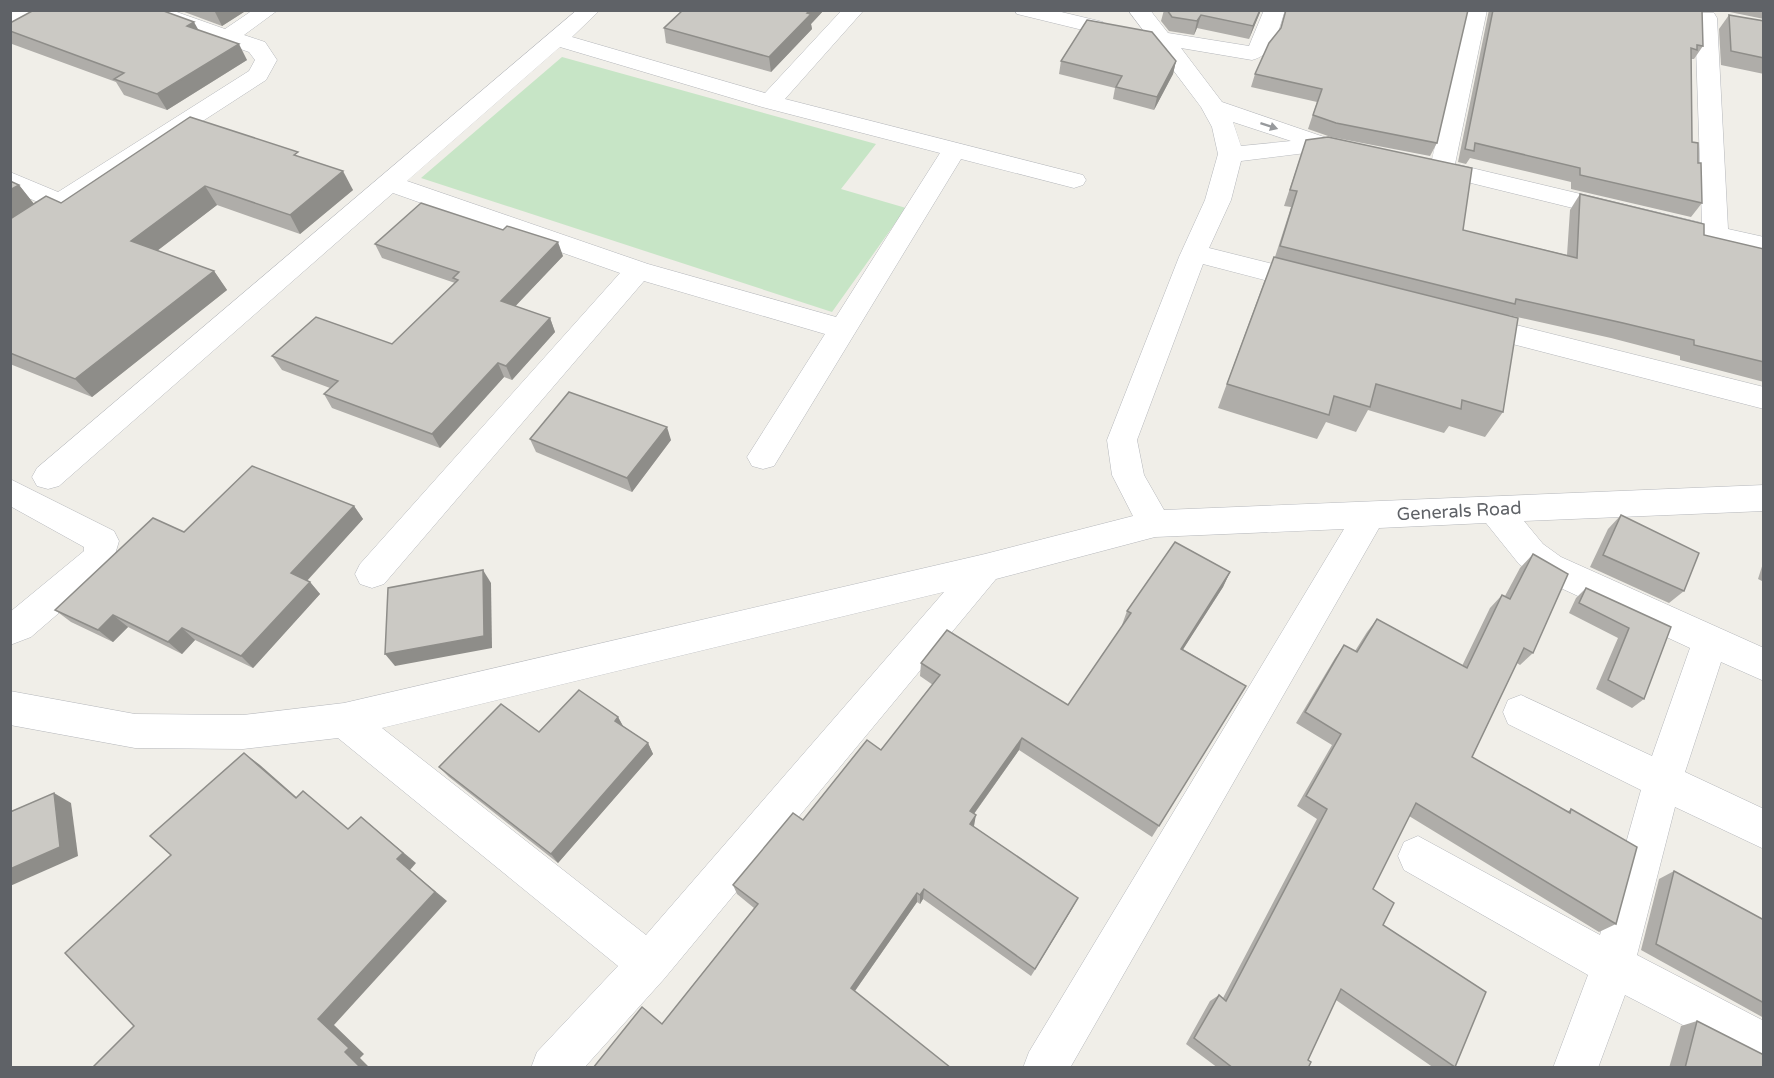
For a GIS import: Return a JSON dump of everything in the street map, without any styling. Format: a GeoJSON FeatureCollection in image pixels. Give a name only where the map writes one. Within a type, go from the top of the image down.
{"type":"FeatureCollection","features":[{"type":"Feature","properties":{"kind":"street"},"geometry":{"type":"LineString","coordinates":[[10,19],[27,10]]}},
{"type":"Feature","properties":{"kind":"street"},"geometry":{"type":"LineString","coordinates":[[10,234],[258,75],[266,60],[258,47],[149,10]]}},
{"type":"Feature","properties":{"kind":"street"},"geometry":{"type":"LineString","coordinates":[[228,36],[268,10]]}},
{"type":"Feature","properties":{"kind":"street"},"geometry":{"type":"LineString","coordinates":[[48,477],[591,10]]}},
{"type":"Feature","properties":{"kind":"street"},"geometry":{"type":"LineString","coordinates":[[770,102],[854,10]]}},
{"type":"Feature","properties":{"kind":"street"},"geometry":{"type":"LineString","coordinates":[[1024,10],[1095,27]]}},
{"type":"Feature","properties":{"kind":"street"},"geometry":{"type":"LineString","coordinates":[[1138,10],[1213,107],[1226,131],[1230,155],[1228,169],[1122,440],[1123,465],[1132,488],[1155,524]]}},
{"type":"Feature","properties":{"kind":"street"},"geometry":{"type":"LineString","coordinates":[[1161,38],[1252,53],[1260,49],[1275,10]]}},
{"type":"Feature","properties":{"kind":"street"},"geometry":{"type":"LineString","coordinates":[[1442,168],[1477,10]]}},
{"type":"Feature","properties":{"kind":"street"},"geometry":{"type":"LineString","coordinates":[[1707,18],[1715,235]]}},
{"type":"Feature","properties":{"kind":"street"},"geometry":{"type":"LineString","coordinates":[[558,40],[770,102],[1074,180]]}},
{"type":"Feature","properties":{"kind":"street"},"geometry":{"type":"LineString","coordinates":[[1213,107],[1325,145],[1372,154]]}},
{"type":"Feature","properties":{"kind":"street"},"geometry":{"type":"LineString","coordinates":[[1230,155],[1325,145]]}},
{"type":"Feature","properties":{"kind":"street"},"geometry":{"type":"LineString","coordinates":[[763,457],[955,149]]}},
{"type":"Feature","properties":{"kind":"street"},"geometry":{"type":"LineString","coordinates":[[1407,161],[1764,246]]}},
{"type":"Feature","properties":{"kind":"street"},"geometry":{"type":"LineString","coordinates":[[10,180],[60,202]]}},
{"type":"Feature","properties":{"kind":"street"},"geometry":{"type":"LineString","coordinates":[[388,183],[638,270],[843,329]]}},
{"type":"Feature","properties":{"kind":"street"},"geometry":{"type":"LineString","coordinates":[[1194,253],[1333,289]]}},
{"type":"Feature","properties":{"kind":"street"},"geometry":{"type":"LineString","coordinates":[[372,574],[638,270]]}},
{"type":"Feature","properties":{"kind":"street"},"geometry":{"type":"LineString","coordinates":[[1450,318],[1764,398]]}},
{"type":"Feature","properties":{"kind":"street"},"geometry":{"type":"LineString","coordinates":[[10,490],[102,541],[99,558],[19,626],[10,630]]}},
{"type":"Feature","properties":{"kind":"street","name":"Generals Road"},"geometry":{"type":"LineString","coordinates":[[10,708],[135,731],[243,732],[344,720],[985,568],[1155,524],[1764,498]]}},
{"type":"Feature","properties":{"kind":"street"},"geometry":{"type":"LineString","coordinates":[[1495,510],[1531,554],[1549,567],[1764,665]]}},
{"type":"Feature","properties":{"kind":"street"},"geometry":{"type":"LineString","coordinates":[[1045,1068],[1369,515]]}},
{"type":"Feature","properties":{"kind":"street"},"geometry":{"type":"LineString","coordinates":[[554,1068],[649,964],[985,568]]}},
{"type":"Feature","properties":{"kind":"street"},"geometry":{"type":"LineString","coordinates":[[1575,1068],[1608,982],[1664,781],[1710,641]]}},
{"type":"Feature","properties":{"kind":"street"},"geometry":{"type":"LineString","coordinates":[[1521,712],[1764,830]]}},
{"type":"Feature","properties":{"kind":"street"},"geometry":{"type":"LineString","coordinates":[[344,720],[649,964]]}},
{"type":"Feature","properties":{"kind":"street"},"geometry":{"type":"LineString","coordinates":[[1418,856],[1764,1045]]}},
{"type":"Feature","properties":{"kind":"green space"},"geometry":{"type":"Polygon","coordinates":[[[562,57],[876,144],[841,189],[906,208],[832,312],[421,178],[562,57]]]}},
{"type":"Feature","properties":{"kind":"building"},"geometry":{"type":"Polygon","coordinates":[[[34,10],[161,10],[194,22],[187,26],[239,44],[157,94],[114,79],[124,73],[10,31],[10,23],[34,10]]]}},
{"type":"Feature","properties":{"kind":"building"},"geometry":{"type":"Polygon","coordinates":[[[683,10],[810,10],[807,13],[811,14],[769,57],[664,28],[683,10]]]}},
{"type":"Feature","properties":{"kind":"building"},"geometry":{"type":"Polygon","coordinates":[[[1167,10],[1260,10],[1253,26],[1201,15],[1197,21],[1172,17],[1167,10]]]}},
{"type":"Feature","properties":{"kind":"building"},"geometry":{"type":"Polygon","coordinates":[[[1286,10],[1468,10],[1437,143],[1336,123],[1313,115],[1322,89],[1255,74],[1269,43],[1281,28],[1286,10]]]}},
{"type":"Feature","properties":{"kind":"building"},"geometry":{"type":"Polygon","coordinates":[[[1493,10],[1702,10],[1703,46],[1697,45],[1697,50],[1691,48],[1692,142],[1698,143],[1702,203],[1580,175],[1580,168],[1475,143],[1474,151],[1465,149],[1493,10]]]}},
{"type":"Feature","properties":{"kind":"building"},"geometry":{"type":"Polygon","coordinates":[[[1729,15],[1764,21],[1764,58],[1731,51],[1729,15]]]}},
{"type":"Feature","properties":{"kind":"building"},"geometry":{"type":"Polygon","coordinates":[[[1087,20],[1152,32],[1176,61],[1157,97],[1116,87],[1122,76],[1061,61],[1087,20]]]}},
{"type":"Feature","properties":{"kind":"building"},"geometry":{"type":"Polygon","coordinates":[[[190,117],[298,152],[294,155],[343,171],[290,215],[205,186],[131,241],[214,271],[75,379],[10,353],[10,219],[46,196],[61,203],[190,117]]]}},
{"type":"Feature","properties":{"kind":"building"},"geometry":{"type":"Polygon","coordinates":[[[1328,137],[1472,168],[1463,230],[1577,258],[1580,194],[1704,224],[1704,235],[1764,249],[1764,362],[1694,345],[1694,340],[1516,299],[1515,304],[1280,246],[1297,191],[1290,190],[1306,140],[1328,137]]]}},
{"type":"Feature","properties":{"kind":"building"},"geometry":{"type":"Polygon","coordinates":[[[10,181],[19,185],[10,190],[10,181]]]}},
{"type":"Feature","properties":{"kind":"building"},"geometry":{"type":"Polygon","coordinates":[[[421,203],[503,230],[507,226],[558,242],[501,301],[550,318],[506,366],[498,363],[432,434],[324,394],[338,381],[272,356],[316,317],[392,344],[458,280],[453,278],[459,272],[375,244],[421,203]]]}},
{"type":"Feature","properties":{"kind":"building"},"geometry":{"type":"Polygon","coordinates":[[[1274,257],[1518,318],[1503,412],[1462,400],[1461,409],[1376,384],[1370,407],[1334,396],[1329,415],[1227,384],[1274,257]]]}},
{"type":"Feature","properties":{"kind":"building"},"geometry":{"type":"Polygon","coordinates":[[[569,392],[667,427],[627,478],[530,439],[569,392]]]}},
{"type":"Feature","properties":{"kind":"building"},"geometry":{"type":"Polygon","coordinates":[[[252,466],[354,506],[291,573],[310,582],[241,656],[182,628],[168,642],[113,615],[98,630],[55,610],[153,518],[184,532],[252,466]]]}},
{"type":"Feature","properties":{"kind":"building"},"geometry":{"type":"Polygon","coordinates":[[[1621,515],[1699,553],[1684,591],[1603,555],[1621,515]]]}},
{"type":"Feature","properties":{"kind":"building"},"geometry":{"type":"Polygon","coordinates":[[[1175,542],[1230,572],[1181,649],[1246,686],[1159,826],[1022,738],[970,811],[976,815],[970,824],[1078,898],[1035,969],[924,889],[920,895],[917,893],[851,988],[951,1068],[593,1068],[642,1007],[662,1024],[758,904],[733,885],[793,813],[803,820],[867,740],[881,750],[940,675],[921,663],[947,630],[1068,705],[1131,613],[1127,611],[1175,542]]]}},
{"type":"Feature","properties":{"kind":"building"},"geometry":{"type":"Polygon","coordinates":[[[1533,554],[1568,574],[1533,653],[1524,648],[1472,757],[1570,813],[1571,809],[1637,847],[1616,924],[1416,803],[1373,889],[1394,903],[1383,925],[1486,992],[1455,1067],[1341,989],[1308,1060],[1311,1062],[1308,1068],[1233,1068],[1194,1038],[1219,995],[1226,1001],[1327,809],[1306,796],[1341,734],[1305,712],[1344,645],[1357,652],[1377,619],[1467,668],[1502,595],[1510,599],[1533,554]]]}},
{"type":"Feature","properties":{"kind":"building"},"geometry":{"type":"Polygon","coordinates":[[[483,570],[484,636],[385,654],[388,588],[483,570]]]}},
{"type":"Feature","properties":{"kind":"building"},"geometry":{"type":"Polygon","coordinates":[[[1586,588],[1671,627],[1644,699],[1608,680],[1629,628],[1579,603],[1586,588]]]}},
{"type":"Feature","properties":{"kind":"building"},"geometry":{"type":"Polygon","coordinates":[[[579,690],[618,717],[615,721],[648,743],[551,854],[439,767],[501,704],[539,732],[579,690]]]}},
{"type":"Feature","properties":{"kind":"building"},"geometry":{"type":"Polygon","coordinates":[[[244,753],[296,798],[303,791],[348,829],[361,817],[403,853],[397,859],[435,892],[318,1019],[349,1048],[345,1052],[361,1068],[92,1068],[134,1026],[65,953],[171,855],[150,836],[244,753]]]}},
{"type":"Feature","properties":{"kind":"building"},"geometry":{"type":"Polygon","coordinates":[[[54,793],[60,847],[10,869],[10,812],[54,793]]]}},
{"type":"Feature","properties":{"kind":"building"},"geometry":{"type":"Polygon","coordinates":[[[1674,871],[1764,920],[1764,1003],[1656,944],[1674,871]]]}},
{"type":"Feature","properties":{"kind":"building"},"geometry":{"type":"Polygon","coordinates":[[[1697,1021],[1764,1055],[1764,1068],[1685,1068],[1697,1021]]]}}]}
